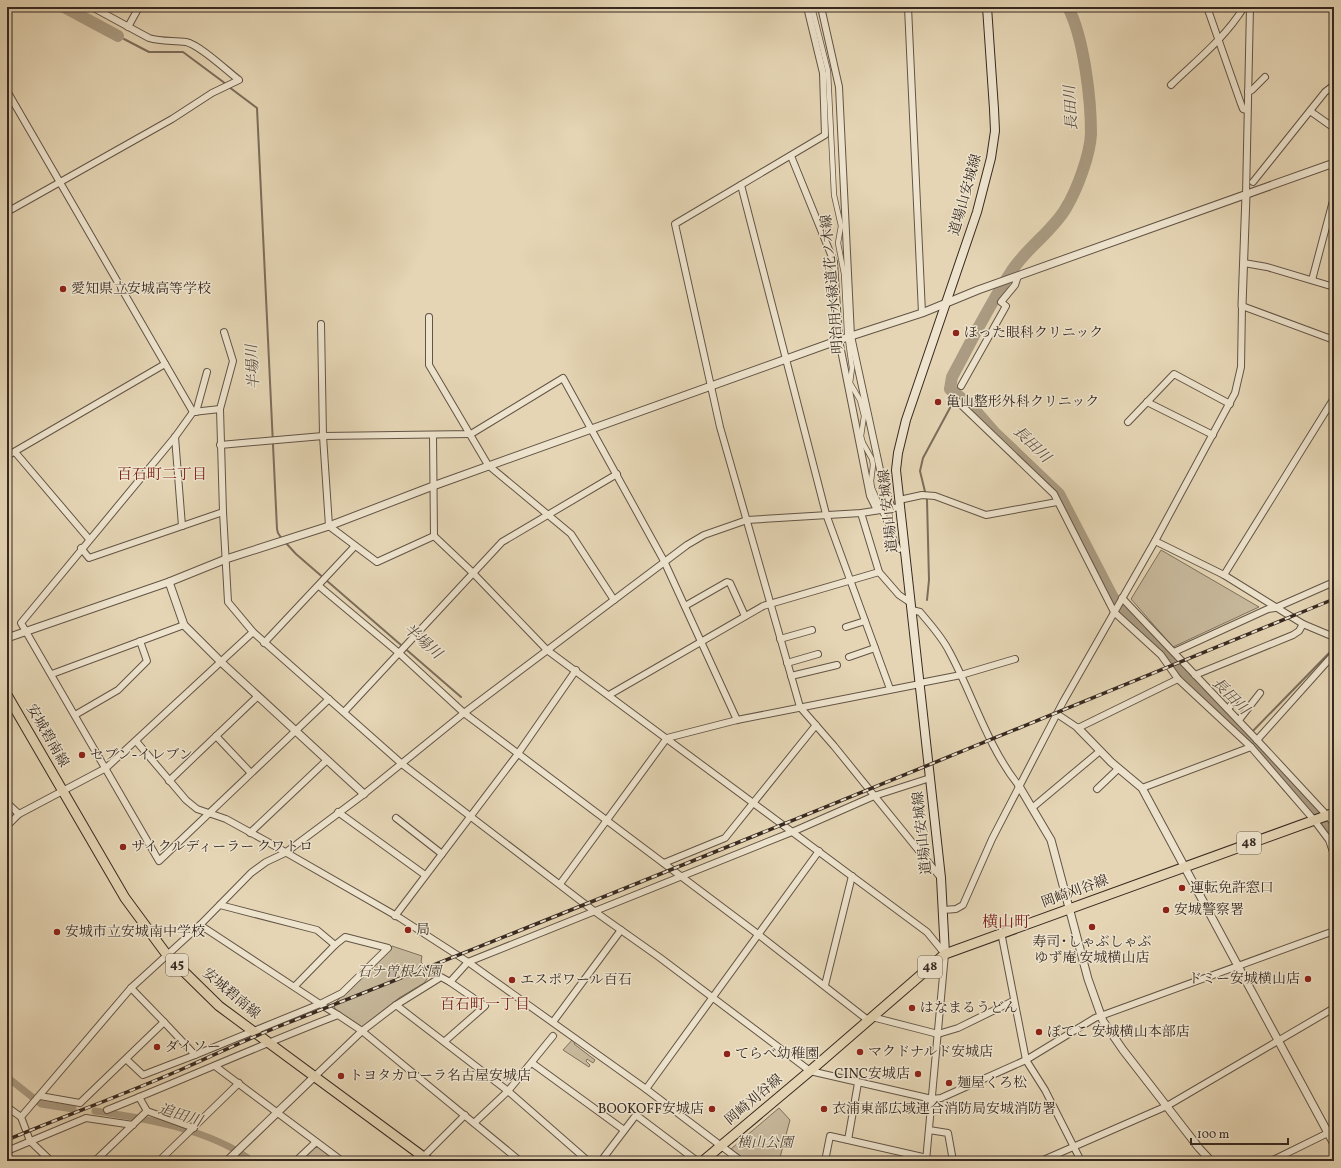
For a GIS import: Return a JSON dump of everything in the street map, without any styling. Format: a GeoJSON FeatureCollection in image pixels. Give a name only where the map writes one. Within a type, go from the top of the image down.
{"type":"FeatureCollection","features":[{"type":"Feature","properties":{"kind":"main road","name":"道場山安城線"},"geometry":{"type":"LineString","coordinates":[[945,954],[941,878],[912,607],[897,505],[896,470],[898,453],[906,420],[977,212],[991,158],[994,116],[987,7]]}},
{"type":"Feature","properties":{"kind":"main road","name":"安城碧南線"},"geometry":{"type":"LineString","coordinates":[[7,695],[125,898],[167,955],[219,1006],[426,1159]]}},
{"type":"Feature","properties":{"kind":"main road","name":"岡崎刈谷線"},"geometry":{"type":"LineString","coordinates":[[703,1161],[945,954],[1001,932],[1331,815]]}},
{"type":"Feature","properties":{"kind":"street"},"geometry":{"type":"LineString","coordinates":[[7,212],[59,181],[172,119],[212,93],[239,80],[196,45],[186,42],[159,41],[149,38],[92,7]]}},
{"type":"Feature","properties":{"kind":"street"},"geometry":{"type":"LineString","coordinates":[[128,27],[139,7]]}},
{"type":"Feature","properties":{"kind":"street"},"geometry":{"type":"LineString","coordinates":[[807,7],[823,73],[825,135],[674,224],[710,388],[800,707],[868,786],[874,796],[941,878]]}},
{"type":"Feature","properties":{"kind":"street","name":"明治用水緑道花ノ木線"},"geometry":{"type":"LineString","coordinates":[[812,7],[828,71],[834,195],[841,226],[838,243],[844,274],[852,368],[850,383],[860,400],[864,416],[861,436],[863,443],[872,459],[871,481],[879,510],[899,550]]}},
{"type":"Feature","properties":{"kind":"street"},"geometry":{"type":"LineString","coordinates":[[821,7],[839,87],[849,337],[884,488],[897,505]]}},
{"type":"Feature","properties":{"kind":"street"},"geometry":{"type":"LineString","coordinates":[[908,7],[922,313]]}},
{"type":"Feature","properties":{"kind":"street"},"geometry":{"type":"LineString","coordinates":[[1206,7],[1241,104],[1243,109],[1247,110]]}},
{"type":"Feature","properties":{"kind":"street"},"geometry":{"type":"LineString","coordinates":[[1171,85],[1232,26],[1244,7]]}},
{"type":"Feature","properties":{"kind":"street"},"geometry":{"type":"LineString","coordinates":[[943,910],[956,909],[963,905],[992,839],[1057,714],[1155,541],[1235,393],[1241,366],[1250,7]]}},
{"type":"Feature","properties":{"kind":"street"},"geometry":{"type":"LineString","coordinates":[[1248,92],[1265,77]]}},
{"type":"Feature","properties":{"kind":"street"},"geometry":{"type":"LineString","coordinates":[[1253,182],[1324,92],[1334,85]]}},
{"type":"Feature","properties":{"kind":"street"},"geometry":{"type":"LineString","coordinates":[[7,91],[165,364],[195,412]]}},
{"type":"Feature","properties":{"kind":"street"},"geometry":{"type":"LineString","coordinates":[[1310,111],[1334,128]]}},
{"type":"Feature","properties":{"kind":"street"},"geometry":{"type":"LineString","coordinates":[[791,156],[834,262],[839,340],[870,496],[879,510]]}},
{"type":"Feature","properties":{"kind":"street"},"geometry":{"type":"LineString","coordinates":[[7,638],[169,582],[226,559],[329,526],[488,465],[710,388],[839,340],[922,313],[978,290],[1334,163]]}},
{"type":"Feature","properties":{"kind":"street"},"geometry":{"type":"LineString","coordinates":[[741,185],[826,514],[890,689]]}},
{"type":"Feature","properties":{"kind":"street"},"geometry":{"type":"LineString","coordinates":[[1312,280],[1333,208],[1334,197]]}},
{"type":"Feature","properties":{"kind":"street"},"geometry":{"type":"LineString","coordinates":[[1244,263],[1274,269],[1334,287]]}},
{"type":"Feature","properties":{"kind":"street"},"geometry":{"type":"LineString","coordinates":[[961,386],[1006,306],[1002,302],[1015,285],[1018,276]]}},
{"type":"Feature","properties":{"kind":"street"},"geometry":{"type":"LineString","coordinates":[[1242,306],[1334,340]]}},
{"type":"Feature","properties":{"kind":"street"},"geometry":{"type":"LineString","coordinates":[[429,317],[429,365],[488,465],[571,534],[614,600]]}},
{"type":"Feature","properties":{"kind":"street"},"geometry":{"type":"LineString","coordinates":[[321,324],[323,436],[329,526],[377,562],[434,536]]}},
{"type":"Feature","properties":{"kind":"street"},"geometry":{"type":"LineString","coordinates":[[224,332],[233,361],[220,409],[220,445],[228,602],[264,643],[329,698],[370,738],[402,764],[594,911],[714,998],[810,1071],[932,1100],[941,1098],[1026,1060],[1100,1016],[1334,931]]}},
{"type":"Feature","properties":{"kind":"street"},"geometry":{"type":"LineString","coordinates":[[7,456],[165,364]]}},
{"type":"Feature","properties":{"kind":"street"},"geometry":{"type":"LineString","coordinates":[[207,372],[195,412],[21,622],[159,860],[329,698]]}},
{"type":"Feature","properties":{"kind":"street"},"geometry":{"type":"LineString","coordinates":[[1128,422],[1147,402],[1148,399],[1174,374],[1230,404]]}},
{"type":"Feature","properties":{"kind":"street"},"geometry":{"type":"LineString","coordinates":[[220,445],[323,436],[471,434],[563,378],[664,561],[737,720]]}},
{"type":"Feature","properties":{"kind":"street"},"geometry":{"type":"LineString","coordinates":[[1224,575],[1334,398]]}},
{"type":"Feature","properties":{"kind":"street"},"geometry":{"type":"LineString","coordinates":[[955,399],[1054,494],[1115,610],[1161,655],[1178,679],[1251,747],[1314,820],[1329,840],[1334,855]]}},
{"type":"Feature","properties":{"kind":"street"},"geometry":{"type":"LineString","coordinates":[[1147,402],[1213,435]]}},
{"type":"Feature","properties":{"kind":"street"},"geometry":{"type":"LineString","coordinates":[[195,412],[220,409]]}},
{"type":"Feature","properties":{"kind":"street"},"geometry":{"type":"LineString","coordinates":[[433,435],[434,536],[473,573],[547,650],[668,738],[927,932],[945,954],[926,1159],[830,1136],[824,1161]]}},
{"type":"Feature","properties":{"kind":"street"},"geometry":{"type":"LineString","coordinates":[[175,437],[182,526]]}},
{"type":"Feature","properties":{"kind":"street"},"geometry":{"type":"LineString","coordinates":[[15,452],[89,539]]}},
{"type":"Feature","properties":{"kind":"street"},"geometry":{"type":"LineString","coordinates":[[344,712],[502,542],[617,474]]}},
{"type":"Feature","properties":{"kind":"street"},"geometry":{"type":"LineString","coordinates":[[21,1117],[38,1099],[131,988],[200,925],[252,873],[266,862],[285,853],[364,794],[464,713],[664,561],[704,535],[747,520],[861,513],[879,510],[897,505],[922,495],[935,496],[986,515],[1057,502]]}},
{"type":"Feature","properties":{"kind":"street"},"geometry":{"type":"LineString","coordinates":[[81,548],[89,558],[223,512]]}},
{"type":"Feature","properties":{"kind":"street"},"geometry":{"type":"LineString","coordinates":[[861,513],[879,572],[899,595],[920,612],[949,650],[988,734],[1007,770],[1019,786],[1051,840],[1088,979],[1100,1016],[1112,1035],[1199,1148],[1211,1161]]}},
{"type":"Feature","properties":{"kind":"street"},"geometry":{"type":"LineString","coordinates":[[1155,541],[1224,575],[1303,624],[1334,637]]}},
{"type":"Feature","properties":{"kind":"street"},"geometry":{"type":"LineString","coordinates":[[264,643],[355,546]]}},
{"type":"Feature","properties":{"kind":"street"},"geometry":{"type":"LineString","coordinates":[[609,696],[700,642],[770,603],[879,572]]}},
{"type":"Feature","properties":{"kind":"street"},"geometry":{"type":"LineString","coordinates":[[169,582],[184,625],[221,662],[364,794]]}},
{"type":"Feature","properties":{"kind":"street"},"geometry":{"type":"LineString","coordinates":[[685,606],[727,582],[730,582],[746,616]]}},
{"type":"Feature","properties":{"kind":"street"},"geometry":{"type":"LineString","coordinates":[[1174,652],[1268,609],[1275,608],[1334,582]]}},
{"type":"Feature","properties":{"kind":"street"},"geometry":{"type":"LineString","coordinates":[[319,586],[399,653],[464,713],[517,755],[760,935],[870,1019],[938,1034],[958,1028],[1013,1001]]}},
{"type":"Feature","properties":{"kind":"street"},"geometry":{"type":"LineString","coordinates":[[1121,599],[1331,815],[1334,823]]}},
{"type":"Feature","properties":{"kind":"street"},"geometry":{"type":"LineString","coordinates":[[846,627],[865,620]]}},
{"type":"Feature","properties":{"kind":"street"},"geometry":{"type":"LineString","coordinates":[[1195,675],[1293,635],[1299,631],[1303,624]]}},
{"type":"Feature","properties":{"kind":"street"},"geometry":{"type":"LineString","coordinates":[[52,674],[184,625]]}},
{"type":"Feature","properties":{"kind":"street"},"geometry":{"type":"LineString","coordinates":[[780,640],[812,630]]}},
{"type":"Feature","properties":{"kind":"street"},"geometry":{"type":"LineString","coordinates":[[7,826],[19,814],[106,768],[253,632]]}},
{"type":"Feature","properties":{"kind":"street"},"geometry":{"type":"LineString","coordinates":[[75,715],[118,690],[147,662],[140,641]]}},
{"type":"Feature","properties":{"kind":"street"},"geometry":{"type":"LineString","coordinates":[[849,657],[875,648]]}},
{"type":"Feature","properties":{"kind":"street"},"geometry":{"type":"LineString","coordinates":[[787,663],[818,654]]}},
{"type":"Feature","properties":{"kind":"street"},"geometry":{"type":"LineString","coordinates":[[1257,740],[1334,654]]}},
{"type":"Feature","properties":{"kind":"street"},"geometry":{"type":"LineString","coordinates":[[560,884],[668,738],[737,720],[961,675],[1015,660]]}},
{"type":"Feature","properties":{"kind":"street"},"geometry":{"type":"LineString","coordinates":[[791,676],[837,665]]}},
{"type":"Feature","properties":{"kind":"street"},"geometry":{"type":"LineString","coordinates":[[396,916],[425,875],[517,755],[576,670]]}},
{"type":"Feature","properties":{"kind":"street"},"geometry":{"type":"LineString","coordinates":[[1078,728],[1178,679]]}},
{"type":"Feature","properties":{"kind":"street"},"geometry":{"type":"LineString","coordinates":[[1239,720],[1260,693]]}},
{"type":"Feature","properties":{"kind":"street"},"geometry":{"type":"LineString","coordinates":[[169,781],[258,696]]}},
{"type":"Feature","properties":{"kind":"street"},"geometry":{"type":"LineString","coordinates":[[1228,709],[1238,697]]}},
{"type":"Feature","properties":{"kind":"street"},"geometry":{"type":"LineString","coordinates":[[1057,714],[1078,728],[1118,769],[1142,788],[1238,967],[1331,1132],[1334,1144]]}},
{"type":"Feature","properties":{"kind":"street"},"geometry":{"type":"LineString","coordinates":[[664,864],[724,838],[816,725]]}},
{"type":"Feature","properties":{"kind":"street"},"geometry":{"type":"LineString","coordinates":[[216,736],[250,772]]}},
{"type":"Feature","properties":{"kind":"street"},"geometry":{"type":"LineString","coordinates":[[136,741],[169,781],[197,808],[209,812],[250,833],[396,916],[468,962],[646,1089],[741,1161]]}},
{"type":"Feature","properties":{"kind":"street"},"geometry":{"type":"LineString","coordinates":[[1142,788],[1251,747]]}},
{"type":"Feature","properties":{"kind":"street"},"geometry":{"type":"LineString","coordinates":[[1032,808],[1100,751]]}},
{"type":"Feature","properties":{"kind":"street"},"geometry":{"type":"LineString","coordinates":[[250,833],[327,760]]}},
{"type":"Feature","properties":{"kind":"street"},"geometry":{"type":"LineString","coordinates":[[1097,789],[1118,769]]}},
{"type":"Feature","properties":{"kind":"street"},"geometry":{"type":"LineString","coordinates":[[450,982],[468,962],[792,832],[874,796],[930,778]]}},
{"type":"Feature","properties":{"kind":"street"},"geometry":{"type":"LineString","coordinates":[[7,803],[19,814]]}},
{"type":"Feature","properties":{"kind":"street"},"geometry":{"type":"LineString","coordinates":[[338,812],[425,875]]}},
{"type":"Feature","properties":{"kind":"street"},"geometry":{"type":"LineString","coordinates":[[396,818],[442,854]]}},
{"type":"Feature","properties":{"kind":"street"},"geometry":{"type":"LineString","coordinates":[[646,1089],[760,935],[819,851]]}},
{"type":"Feature","properties":{"kind":"street"},"geometry":{"type":"LineString","coordinates":[[825,986],[852,876]]}},
{"type":"Feature","properties":{"kind":"street"},"geometry":{"type":"LineString","coordinates":[[220,905],[317,930],[335,945]]}},
{"type":"Feature","properties":{"kind":"street"},"geometry":{"type":"LineString","coordinates":[[200,925],[362,1031],[520,1161]]}},
{"type":"Feature","properties":{"kind":"street"},"geometry":{"type":"LineString","coordinates":[[554,1022],[621,930]]}},
{"type":"Feature","properties":{"kind":"street"},"geometry":{"type":"LineString","coordinates":[[1001,932],[1013,1001],[1026,1060],[1044,1090],[1081,1161]]}},
{"type":"Feature","properties":{"kind":"street"},"geometry":{"type":"LineString","coordinates":[[126,1059],[143,1075],[320,1004],[342,993],[388,948],[345,937],[335,945],[295,986]]}},
{"type":"Feature","properties":{"kind":"street"},"geometry":{"type":"LineString","coordinates":[[227,1161],[362,1031],[396,1005],[440,976],[485,1006],[445,1040]]}},
{"type":"Feature","properties":{"kind":"street"},"geometry":{"type":"LineString","coordinates":[[131,988],[195,1055]]}},
{"type":"Feature","properties":{"kind":"street"},"geometry":{"type":"LineString","coordinates":[[396,1005],[445,1040],[508,1090],[588,1161]]}},
{"type":"Feature","properties":{"kind":"street"},"geometry":{"type":"LineString","coordinates":[[1041,1161],[1074,1148],[1167,1106],[1334,1008]]}},
{"type":"Feature","properties":{"kind":"street"},"geometry":{"type":"LineString","coordinates":[[108,1110],[268,1042],[338,1015]]}},
{"type":"Feature","properties":{"kind":"street"},"geometry":{"type":"LineString","coordinates":[[38,1099],[80,1103],[164,1022]]}},
{"type":"Feature","properties":{"kind":"street"},"geometry":{"type":"LineString","coordinates":[[474,1124],[508,1090],[553,1036]]}},
{"type":"Feature","properties":{"kind":"street"},"geometry":{"type":"LineString","coordinates":[[532,1063],[624,1130]]}},
{"type":"Feature","properties":{"kind":"street"},"geometry":{"type":"LineString","coordinates":[[214,1066],[239,1083],[342,1161]]}},
{"type":"Feature","properties":{"kind":"street"},"geometry":{"type":"LineString","coordinates":[[159,1161],[239,1083]]}},
{"type":"Feature","properties":{"kind":"street"},"geometry":{"type":"LineString","coordinates":[[848,1140],[858,1083]]}},
{"type":"Feature","properties":{"kind":"street"},"geometry":{"type":"LineString","coordinates":[[139,1097],[142,1116]]}},
{"type":"Feature","properties":{"kind":"street"},"geometry":{"type":"LineString","coordinates":[[7,1107],[21,1117],[30,1141],[51,1161]]}},
{"type":"Feature","properties":{"kind":"street"},"geometry":{"type":"LineString","coordinates":[[601,1161],[636,1114],[697,1161]]}},
{"type":"Feature","properties":{"kind":"street"},"geometry":{"type":"LineString","coordinates":[[426,1159],[465,1115]]}},
{"type":"Feature","properties":{"kind":"street"},"geometry":{"type":"LineString","coordinates":[[142,1116],[191,1131]]}},
{"type":"Feature","properties":{"kind":"street"},"geometry":{"type":"LineString","coordinates":[[95,1161],[142,1116]]}},
{"type":"Feature","properties":{"kind":"street"},"geometry":{"type":"LineString","coordinates":[[7,1151],[86,1118],[133,1125]]}},
{"type":"Feature","properties":{"kind":"street"},"geometry":{"type":"LineString","coordinates":[[929,1130],[948,1133],[953,1161]]}},
{"type":"Feature","properties":{"kind":"street"},"geometry":{"type":"LineString","coordinates":[[1271,1161],[1331,1132]]}},
{"type":"Feature","properties":{"kind":"street"},"geometry":{"type":"LineString","coordinates":[[296,1161],[316,1142]]}},
{"type":"Feature","properties":{"kind":"green space"},"geometry":{"type":"Polygon","coordinates":[[[1161,550],[1259,607],[1173,647],[1131,599],[1161,550]]]}},
{"type":"Feature","properties":{"kind":"green space","name":"石ナ曽根公園"},"geometry":{"type":"Polygon","coordinates":[[[392,946],[422,956],[421,962],[431,974],[424,983],[399,998],[362,1027],[335,1009],[334,1004],[392,946]]]}},
{"type":"Feature","properties":{"kind":"green space"},"geometry":{"type":"Polygon","coordinates":[[[572,1040],[575,1042],[574,1044],[595,1060],[593,1063],[587,1059],[586,1061],[590,1065],[589,1067],[563,1050],[572,1040]]]}},
{"type":"Feature","properties":{"kind":"green space","name":"横山公園"},"geometry":{"type":"Polygon","coordinates":[[[779,1108],[790,1120],[779,1161],[747,1161],[731,1149],[779,1108]]]}},
{"type":"Feature","properties":{"kind":"green space"},"geometry":{"type":"Polygon","coordinates":[[[318,1147],[336,1161],[300,1161],[314,1148],[318,1147]]]}},
{"type":"Feature","properties":{"kind":"waterway","name":"半場川"},"geometry":{"type":"LineString","coordinates":[[64,7],[118,36]]}},
{"type":"Feature","properties":{"kind":"waterway","name":"長田川"},"geometry":{"type":"LineString","coordinates":[[1068,7],[1074,20],[1086,69],[1090,104],[1091,134],[1086,162],[1074,192],[1061,216],[1017,263],[995,297],[952,377],[950,389],[973,408],[994,432],[1059,494],[1112,596],[1122,612],[1247,737],[1328,827],[1334,838]]}},
{"type":"Feature","properties":{"kind":"waterway","name":"半場川"},"geometry":{"type":"LineString","coordinates":[[124,39],[149,52],[183,52],[226,84]]}},
{"type":"Feature","properties":{"kind":"waterway","name":"半場川"},"geometry":{"type":"LineString","coordinates":[[229,87],[257,108],[277,529],[282,539]]}},
{"type":"Feature","properties":{"kind":"waterway"},"geometry":{"type":"LineString","coordinates":[[927,600],[929,580],[927,500],[920,471],[923,458],[951,406],[950,389]]}},
{"type":"Feature","properties":{"kind":"waterway","name":"半場川"},"geometry":{"type":"LineString","coordinates":[[285,542],[296,554],[461,697]]}},
{"type":"Feature","properties":{"kind":"waterway"},"geometry":{"type":"LineString","coordinates":[[1247,737],[1334,648]]}},
{"type":"Feature","properties":{"kind":"waterway","name":"追田川"},"geometry":{"type":"LineString","coordinates":[[7,1077],[41,1104],[73,1109]]}},
{"type":"Feature","properties":{"kind":"waterway","name":"追田川"},"geometry":{"type":"LineString","coordinates":[[95,1111],[135,1117],[198,1133],[236,1150],[252,1161]]}},
{"type":"Feature","properties":{"kind":"railway"},"geometry":{"type":"LineString","coordinates":[[7,1140],[165,1077],[280,1026],[676,868],[1334,599]]}},
{"type":"Feature","properties":{"kind":"place","name":"愛知県立安城高等学校"},"geometry":{"type":"Point","coordinates":[63,289]}},
{"type":"Feature","properties":{"kind":"place","name":"ほった眼科クリニック"},"geometry":{"type":"Point","coordinates":[956,333]}},
{"type":"Feature","properties":{"kind":"place","name":"亀山整形外科クリニック"},"geometry":{"type":"Point","coordinates":[938,402]}},
{"type":"Feature","properties":{"kind":"place","name":"セブン-イレブン"},"geometry":{"type":"Point","coordinates":[82,755]}},
{"type":"Feature","properties":{"kind":"place","name":"サイクルディーラー クワトロ"},"geometry":{"type":"Point","coordinates":[123,847]}},
{"type":"Feature","properties":{"kind":"place","name":"運転免許窓口"},"geometry":{"type":"Point","coordinates":[1182,888]}},
{"type":"Feature","properties":{"kind":"place","name":"安城警察署"},"geometry":{"type":"Point","coordinates":[1166,910]}},
{"type":"Feature","properties":{"kind":"place","name":"寿司･しゃぶしゃぶ ゆず庵 安城横山店"},"geometry":{"type":"Point","coordinates":[1092,927]}},
{"type":"Feature","properties":{"kind":"place","name":"局"},"geometry":{"type":"Point","coordinates":[408,930]}},
{"type":"Feature","properties":{"kind":"place","name":"安城市立安城南中学校"},"geometry":{"type":"Point","coordinates":[57,932]}},
{"type":"Feature","properties":{"kind":"place","name":"ドミー安城横山店"},"geometry":{"type":"Point","coordinates":[1308,979]}},
{"type":"Feature","properties":{"kind":"place","name":"エスポワール百石"},"geometry":{"type":"Point","coordinates":[512,980]}},
{"type":"Feature","properties":{"kind":"place","name":"はなまるうどん"},"geometry":{"type":"Point","coordinates":[912,1008]}},
{"type":"Feature","properties":{"kind":"place","name":"ぼてこ 安城横山本部店"},"geometry":{"type":"Point","coordinates":[1039,1032]}},
{"type":"Feature","properties":{"kind":"place","name":"ダイソー"},"geometry":{"type":"Point","coordinates":[157,1047]}},
{"type":"Feature","properties":{"kind":"place","name":"マクドナルド安城店"},"geometry":{"type":"Point","coordinates":[860,1052]}},
{"type":"Feature","properties":{"kind":"place","name":"てらべ幼稚園"},"geometry":{"type":"Point","coordinates":[727,1054]}},
{"type":"Feature","properties":{"kind":"place","name":"CINC安城店"},"geometry":{"type":"Point","coordinates":[918,1074]}},
{"type":"Feature","properties":{"kind":"place","name":"トヨタカローラ名古屋安城店"},"geometry":{"type":"Point","coordinates":[341,1076]}},
{"type":"Feature","properties":{"kind":"place","name":"麺屋くろ松"},"geometry":{"type":"Point","coordinates":[949,1083]}},
{"type":"Feature","properties":{"kind":"place","name":"BOOKOFF安城店"},"geometry":{"type":"Point","coordinates":[712,1109]}},
{"type":"Feature","properties":{"kind":"place","name":"衣浦東部広域連合消防局安城消防署"},"geometry":{"type":"Point","coordinates":[824,1109]}},
{"type":"Feature","properties":{"kind":"district","name":"百石町二丁目"},"geometry":{"type":"Point","coordinates":[162,475]}},
{"type":"Feature","properties":{"kind":"district","name":"横山町"},"geometry":{"type":"Point","coordinates":[1006,923]}},
{"type":"Feature","properties":{"kind":"district","name":"百石町一丁目"},"geometry":{"type":"Point","coordinates":[485,1005]}}]}
